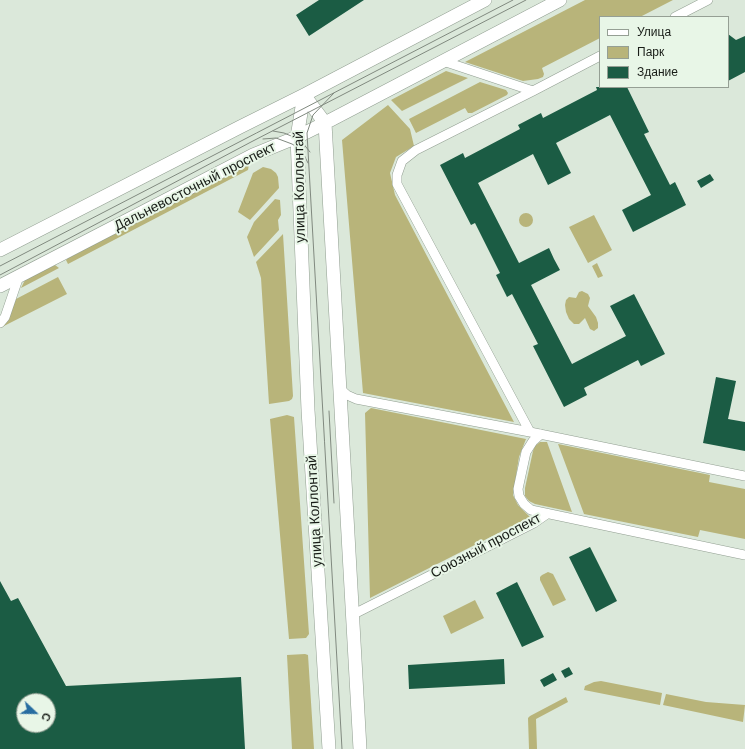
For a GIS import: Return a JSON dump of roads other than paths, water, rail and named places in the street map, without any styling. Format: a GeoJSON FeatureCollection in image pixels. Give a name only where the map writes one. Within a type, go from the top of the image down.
{"type":"FeatureCollection","features":[{"type":"Feature","properties":{"kind":"main road"},"geometry":{"type":"LineString","coordinates":[[0,250],[304,95],[485,0]]}},
{"type":"Feature","properties":{"kind":"main road","name":"Дальневосточный проспект"},"geometry":{"type":"LineString","coordinates":[[0,286],[253,155],[297,137],[325,123],[560,0]]}},
{"type":"Feature","properties":{"kind":"main road","name":"улица Коллонтай"},"geometry":{"type":"LineString","coordinates":[[304,95],[325,123],[360,749]]}},
{"type":"Feature","properties":{"kind":"main road","name":"улица Коллонтай"},"geometry":{"type":"LineString","coordinates":[[304,95],[297,137],[308,410],[329,749]]}},
{"type":"Feature","properties":{"kind":"street"},"geometry":{"type":"LineString","coordinates":[[677,16],[708,0]]}},
{"type":"Feature","properties":{"kind":"street"},"geometry":{"type":"LineString","coordinates":[[530,432],[397,184],[397,176],[402,161],[407,156],[422,147],[599,57]]}},
{"type":"Feature","properties":{"kind":"street"},"geometry":{"type":"LineString","coordinates":[[444,61],[533,91]]}},
{"type":"Feature","properties":{"kind":"street"},"geometry":{"type":"LineString","coordinates":[[0,323],[5,316],[19,276]]}},
{"type":"Feature","properties":{"kind":"street"},"geometry":{"type":"LineString","coordinates":[[340,389],[347,395],[356,399],[541,434],[745,476]]}},
{"type":"Feature","properties":{"kind":"street"},"geometry":{"type":"LineString","coordinates":[[541,434],[533,441],[526,452],[518,489],[519,496],[524,504],[531,510],[547,514]]}},
{"type":"Feature","properties":{"kind":"street","name":"Союзный проспект"},"geometry":{"type":"LineString","coordinates":[[352,615],[534,523],[547,514],[745,555]]}},
{"type":"Feature","properties":{"kind":"tram line"},"geometry":{"type":"LineString","coordinates":[[0,266],[513,0]]}},
{"type":"Feature","properties":{"kind":"tram line"},"geometry":{"type":"LineString","coordinates":[[0,275],[251,142],[526,0]]}},
{"type":"Feature","properties":{"kind":"tram line"},"geometry":{"type":"LineString","coordinates":[[334,93],[313,115],[307,133],[342,749]]}},
{"type":"Feature","properties":{"kind":"tram line"},"geometry":{"type":"LineString","coordinates":[[273,131],[284,133],[296,138],[302,142],[310,152]]}},
{"type":"Feature","properties":{"kind":"tram line"},"geometry":{"type":"LineString","coordinates":[[263,139],[276,138],[292,144],[304,155],[308,163]]}},
{"type":"Feature","properties":{"kind":"tram line"},"geometry":{"type":"LineString","coordinates":[[329,411],[334,503]]}}]}
